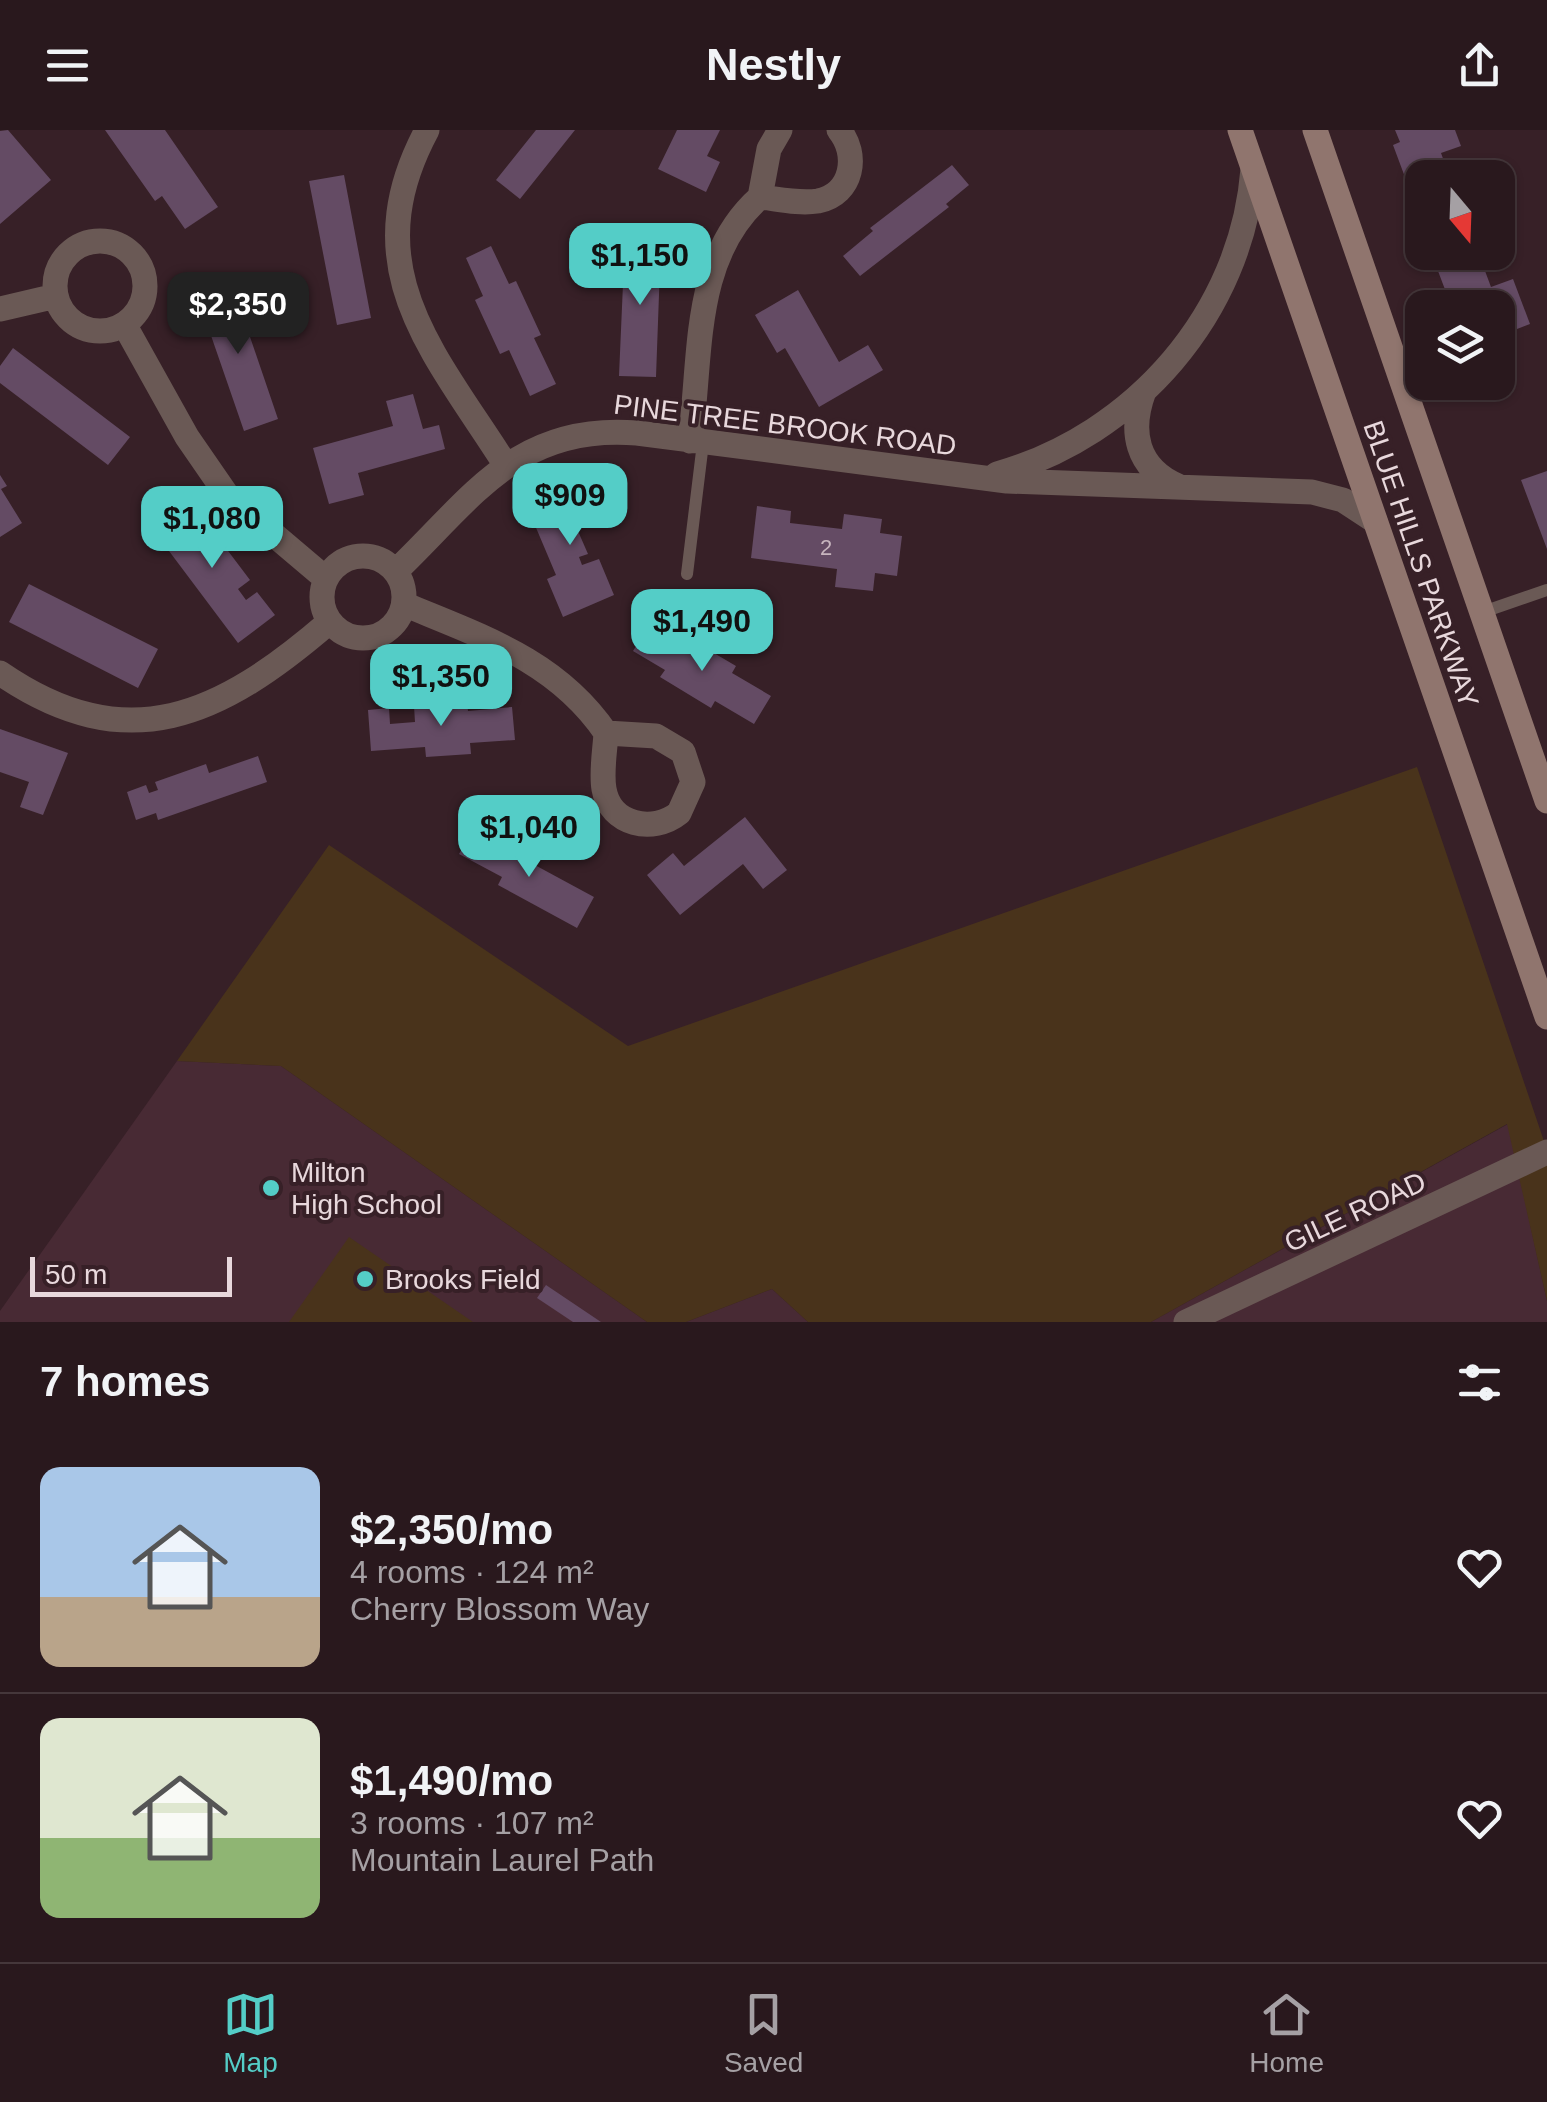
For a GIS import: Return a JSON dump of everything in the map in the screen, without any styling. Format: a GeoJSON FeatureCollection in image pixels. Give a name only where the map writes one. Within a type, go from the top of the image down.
{"type":"FeatureCollection","features":[{"type":"Feature","properties":{"kind":"main road","name":"BLUE HILLS PARKWAY"},"geometry":{"type":"LineString","coordinates":[[1240,130],[1547,1017]]}},
{"type":"Feature","properties":{"kind":"main road","name":"BLUE HILLS PARKWAY"},"geometry":{"type":"LineString","coordinates":[[1315,130],[1547,800]]}},
{"type":"Feature","properties":{"kind":"street"},"geometry":{"type":"LineString","coordinates":[[427,130],[401,199],[398,236],[402,287],[423,336],[505,464]]}},
{"type":"Feature","properties":{"kind":"street"},"geometry":{"type":"LineString","coordinates":[[697,442],[713,262],[728,232],[760,197],[769,149],[780,130]]}},
{"type":"Feature","properties":{"kind":"street"},"geometry":{"type":"LineString","coordinates":[[760,197],[811,202],[838,190],[852,162],[850,147],[839,130]]}},
{"type":"Feature","properties":{"kind":"street","name":"PINE TREE BROOK ROAD"},"geometry":{"type":"LineString","coordinates":[[977,478],[1020,467],[1064,448],[1108,422],[1144,391],[1191,339],[1227,279],[1246,222],[1253,169]]}},
{"type":"Feature","properties":{"kind":"street"},"geometry":{"type":"LineString","coordinates":[[95,241],[116,244],[135,258],[145,280],[140,306],[124,324],[102,330],[80,326],[67,316],[56,296],[57,274],[73,250],[95,241]]}},
{"type":"Feature","properties":{"kind":"street"},"geometry":{"type":"LineString","coordinates":[[0,309],[56,296]]}},
{"type":"Feature","properties":{"kind":"street"},"geometry":{"type":"LineString","coordinates":[[124,324],[186,437],[227,496],[325,578]]}},
{"type":"Feature","properties":{"kind":"street"},"geometry":{"type":"LineString","coordinates":[[1144,391],[1136,417],[1142,455],[1156,474],[1180,487]]}},
{"type":"Feature","properties":{"kind":"street","name":"PINE TREE BROOK ROAD"},"geometry":{"type":"LineString","coordinates":[[396,571],[505,464],[538,446],[575,434],[617,432],[977,478],[1312,492],[1343,500],[1375,521]]}},
{"type":"Feature","properties":{"kind":"street"},"geometry":{"type":"LineString","coordinates":[[356,560],[384,562],[396,571],[405,584],[406,605],[395,622],[376,632],[350,634],[328,623],[319,601],[325,578],[339,566],[356,560]]}},
{"type":"Feature","properties":{"kind":"street"},"geometry":{"type":"LineString","coordinates":[[406,605],[501,644],[547,670],[584,704],[606,734]]}},
{"type":"Feature","properties":{"kind":"street"},"geometry":{"type":"LineString","coordinates":[[0,674],[49,702],[86,716],[126,722],[165,719],[236,692],[328,623]]}},
{"type":"Feature","properties":{"kind":"street","name":"GILE ROAD"},"geometry":{"type":"LineString","coordinates":[[1186,1322],[1547,1152]]}},
{"type":"Feature","properties":{"kind":"lane"},"geometry":{"type":"LineString","coordinates":[[687,574],[697,442]]}},
{"type":"Feature","properties":{"kind":"lane"},"geometry":{"type":"LineString","coordinates":[[1483,612],[1547,590]]}},
{"type":"Feature","properties":{"kind":"shaded area"},"geometry":{"type":"Polygon","coordinates":[[[1417,767],[1547,1150],[1547,1301],[1507,1124],[1151,1322],[808,1322],[772,1289],[686,1322],[647,1322],[281,1066],[177,1061],[329,845],[628,1046],[1417,767]]]}},
{"type":"Feature","properties":{"kind":"shaded area","name":"Milton High School"},"geometry":{"type":"Polygon","coordinates":[[[177,1061],[281,1066],[647,1322],[0,1322],[0,1311],[177,1061]]]}},
{"type":"Feature","properties":{"kind":"shaded area"},"geometry":{"type":"Polygon","coordinates":[[[1508,1124],[1547,1301],[1547,1322],[1151,1322],[1508,1124]]]}},
{"type":"Feature","properties":{"kind":"shaded area","name":"Brooks Field"},"geometry":{"type":"Polygon","coordinates":[[[349,1237],[473,1322],[289,1322],[349,1237]]]}},
{"type":"Feature","properties":{"kind":"shaded area"},"geometry":{"type":"Polygon","coordinates":[[[772,1289],[808,1322],[686,1322],[772,1289]]]}},
{"type":"Feature","properties":{"kind":"building"},"geometry":{"type":"Polygon","coordinates":[[[8,130],[51,180],[0,224],[0,131],[8,130]]]}},
{"type":"Feature","properties":{"kind":"building"},"geometry":{"type":"Polygon","coordinates":[[[105,130],[165,130],[218,207],[185,229],[162,196],[155,201],[105,130]]]}},
{"type":"Feature","properties":{"kind":"building"},"geometry":{"type":"Polygon","coordinates":[[[536,130],[575,130],[520,199],[496,180],[536,130]]]}},
{"type":"Feature","properties":{"kind":"building"},"geometry":{"type":"Polygon","coordinates":[[[677,130],[720,130],[707,156],[720,162],[706,192],[658,169],[677,130]]]}},
{"type":"Feature","properties":{"kind":"building"},"geometry":{"type":"Polygon","coordinates":[[[1395,130],[1455,130],[1461,146],[1441,153],[1444,160],[1405,160],[1405,177],[1393,145],[1400,142],[1395,130]]]}},
{"type":"Feature","properties":{"kind":"building"},"geometry":{"type":"Polygon","coordinates":[[[952,165],[969,185],[946,204],[949,207],[860,276],[843,256],[873,231],[870,228],[952,165]]]}},
{"type":"Feature","properties":{"kind":"building"},"geometry":{"type":"Polygon","coordinates":[[[344,175],[371,318],[337,325],[309,181],[344,175]]]}},
{"type":"Feature","properties":{"kind":"building"},"geometry":{"type":"Polygon","coordinates":[[[625,238],[661,240],[656,377],[619,376],[625,238]]]}},
{"type":"Feature","properties":{"kind":"building"},"geometry":{"type":"Polygon","coordinates":[[[491,246],[509,284],[516,281],[541,335],[534,338],[556,384],[530,396],[509,350],[500,354],[475,300],[483,296],[466,258],[491,246]]]}},
{"type":"Feature","properties":{"kind":"building"},"geometry":{"type":"Polygon","coordinates":[[[1485,270],[1491,287],[1513,279],[1530,324],[1515,330],[1515,290],[1445,290],[1438,271],[1485,270]]]}},
{"type":"Feature","properties":{"kind":"building"},"geometry":{"type":"Polygon","coordinates":[[[232,284],[278,419],[244,431],[197,295],[232,284]]]}},
{"type":"Feature","properties":{"kind":"building"},"geometry":{"type":"Polygon","coordinates":[[[798,290],[839,362],[868,345],[883,370],[819,407],[785,348],[777,353],[755,315],[798,290]]]}},
{"type":"Feature","properties":{"kind":"building"},"geometry":{"type":"Polygon","coordinates":[[[13,348],[130,437],[108,465],[0,383],[0,366],[13,348]]]}},
{"type":"Feature","properties":{"kind":"building"},"geometry":{"type":"Polygon","coordinates":[[[413,394],[423,429],[439,425],[445,449],[358,473],[364,495],[329,504],[313,448],[393,426],[386,401],[413,394]]]}},
{"type":"Feature","properties":{"kind":"building"},"geometry":{"type":"Polygon","coordinates":[[[1547,471],[1547,549],[1521,480],[1547,471]]]}},
{"type":"Feature","properties":{"kind":"building"},"geometry":{"type":"Polygon","coordinates":[[[0,475],[7,486],[1,489],[22,523],[0,537],[0,475]]]}},
{"type":"Feature","properties":{"kind":"building"},"geometry":{"type":"Polygon","coordinates":[[[594,484],[605,509],[574,522],[588,554],[579,557],[582,565],[599,559],[614,595],[563,617],[547,579],[556,575],[526,504],[561,489],[564,497],[594,484]]]}},
{"type":"Feature","properties":{"kind":"building"},"geometry":{"type":"Polygon","coordinates":[[[190,498],[206,520],[194,529],[201,539],[213,531],[250,580],[238,589],[246,600],[257,592],[275,615],[238,643],[151,527],[190,498]]]}},
{"type":"Feature","properties":{"kind":"building"},"geometry":{"type":"Polygon","coordinates":[[[757,506],[791,511],[790,523],[842,529],[844,514],[882,519],[880,533],[902,536],[897,576],[875,573],[873,591],[835,587],[837,569],[751,558],[757,506]]]}},
{"type":"Feature","properties":{"kind":"building"},"geometry":{"type":"Polygon","coordinates":[[[29,584],[158,649],[138,688],[9,622],[29,584]]]}},
{"type":"Feature","properties":{"kind":"building"},"geometry":{"type":"Polygon","coordinates":[[[650,624],[681,642],[685,636],[736,666],[732,673],[771,696],[754,724],[715,701],[711,708],[660,677],[665,670],[633,651],[650,624]]]}},
{"type":"Feature","properties":{"kind":"building"},"geometry":{"type":"Polygon","coordinates":[[[467,702],[468,711],[512,707],[515,740],[470,743],[471,754],[426,757],[425,747],[371,751],[368,710],[389,708],[390,724],[415,722],[414,706],[467,702]]]}},
{"type":"Feature","properties":{"kind":"building"},"geometry":{"type":"Polygon","coordinates":[[[0,729],[68,753],[43,815],[20,807],[29,782],[0,772],[0,729]]]}},
{"type":"Feature","properties":{"kind":"building"},"geometry":{"type":"Polygon","coordinates":[[[258,756],[267,782],[158,820],[156,813],[136,820],[127,792],[146,785],[149,793],[158,790],[155,782],[206,764],[209,773],[258,756]]]}},
{"type":"Feature","properties":{"kind":"building"},"geometry":{"type":"Polygon","coordinates":[[[745,817],[787,870],[763,889],[743,864],[680,915],[647,875],[673,853],[684,866],[745,817]]]}},
{"type":"Feature","properties":{"kind":"building"},"geometry":{"type":"Polygon","coordinates":[[[472,831],[594,897],[577,928],[498,885],[502,877],[459,854],[472,831]]]}},
{"type":"Feature","properties":{"kind":"building"},"geometry":{"type":"Polygon","coordinates":[[[546,1285],[601,1322],[573,1322],[537,1298],[546,1285]]]}},
{"type":"Feature","properties":{"kind":"place","name":"Milton High School"},"geometry":{"type":"Point","coordinates":[271,1188]}},
{"type":"Feature","properties":{"kind":"place","name":"Brooks Field"},"geometry":{"type":"Point","coordinates":[365,1279]}}]}
